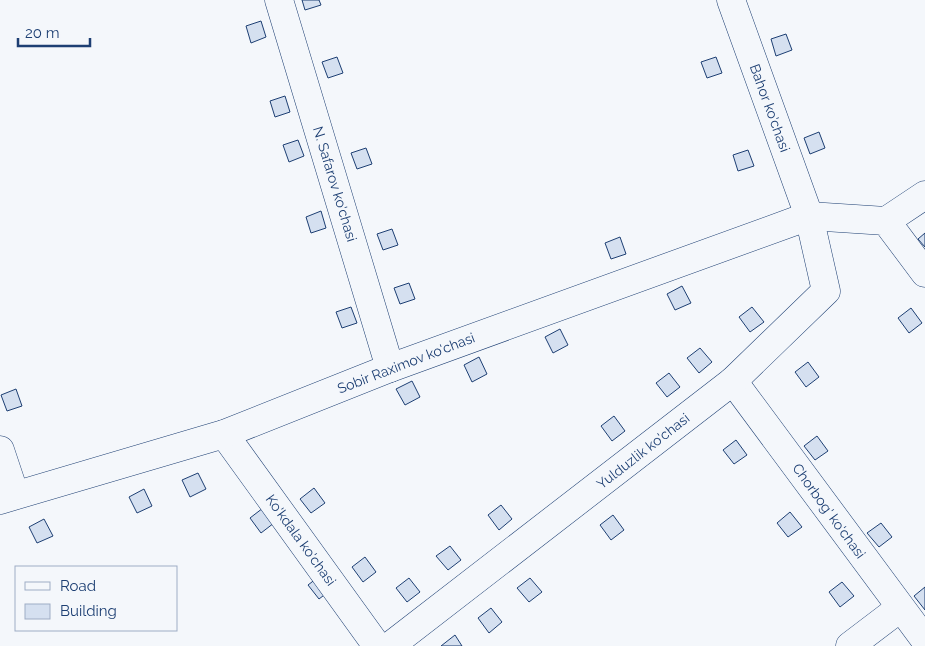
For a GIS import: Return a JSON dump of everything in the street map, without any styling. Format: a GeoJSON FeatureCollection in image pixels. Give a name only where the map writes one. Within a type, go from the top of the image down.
{"type":"FeatureCollection","features":[{"type":"Feature","properties":{"kind":"street","name":"N. Safarov ko'chasi"},"geometry":{"type":"LineString","coordinates":[[279,0],[390,368]]}},
{"type":"Feature","properties":{"kind":"street","name":"Bahor ko'chasi"},"geometry":{"type":"LineString","coordinates":[[731,0],[809,216]]}},
{"type":"Feature","properties":{"kind":"street"},"geometry":{"type":"LineString","coordinates":[[809,216],[886,221],[925,195]]}},
{"type":"Feature","properties":{"kind":"street","name":"Sobir Raximov ko'chasi"},"geometry":{"type":"LineString","coordinates":[[7,497],[224,434],[390,368],[809,216]]}},
{"type":"Feature","properties":{"kind":"street","name":"Yulduzlik ko'chasi"},"geometry":{"type":"LineString","coordinates":[[390,646],[733,381],[826,291],[809,216]]}},
{"type":"Feature","properties":{"kind":"street"},"geometry":{"type":"LineString","coordinates":[[886,221],[925,273]]}},
{"type":"Feature","properties":{"kind":"street","name":"Chorbog' ko'chasi"},"geometry":{"type":"LineString","coordinates":[[733,381],[925,640]]}},
{"type":"Feature","properties":{"kind":"street","name":"Ko'kdala ko'chasi"},"geometry":{"type":"LineString","coordinates":[[224,434],[377,646]]}},
{"type":"Feature","properties":{"kind":"street"},"geometry":{"type":"LineString","coordinates":[[0,450],[7,497]]}},
{"type":"Feature","properties":{"kind":"street"},"geometry":{"type":"LineString","coordinates":[[850,646],[900,608]]}},
{"type":"Feature","properties":{"kind":"building"},"geometry":{"type":"Polygon","coordinates":[[[302,0],[319,0],[321,5],[305,10],[302,0]]]}},
{"type":"Feature","properties":{"kind":"building"},"geometry":{"type":"Polygon","coordinates":[[[261,21],[266,37],[251,43],[246,26],[261,21]]]}},
{"type":"Feature","properties":{"kind":"building"},"geometry":{"type":"Polygon","coordinates":[[[786,34],[792,50],[776,56],[771,39],[786,34]]]}},
{"type":"Feature","properties":{"kind":"building"},"geometry":{"type":"Polygon","coordinates":[[[337,57],[343,73],[328,78],[322,62],[337,57]]]}},
{"type":"Feature","properties":{"kind":"building"},"geometry":{"type":"Polygon","coordinates":[[[716,57],[722,73],[707,78],[701,62],[716,57]]]}},
{"type":"Feature","properties":{"kind":"building"},"geometry":{"type":"Polygon","coordinates":[[[285,96],[290,112],[275,117],[270,101],[285,96]]]}},
{"type":"Feature","properties":{"kind":"building"},"geometry":{"type":"Polygon","coordinates":[[[819,132],[825,148],[810,154],[804,138],[819,132]]]}},
{"type":"Feature","properties":{"kind":"building"},"geometry":{"type":"Polygon","coordinates":[[[298,140],[304,156],[289,162],[283,145],[298,140]]]}},
{"type":"Feature","properties":{"kind":"building"},"geometry":{"type":"Polygon","coordinates":[[[366,148],[372,164],[357,169],[351,153],[366,148]]]}},
{"type":"Feature","properties":{"kind":"building"},"geometry":{"type":"Polygon","coordinates":[[[748,150],[754,166],[738,171],[733,155],[748,150]]]}},
{"type":"Feature","properties":{"kind":"building"},"geometry":{"type":"Polygon","coordinates":[[[321,211],[326,228],[311,233],[306,217],[321,211]]]}},
{"type":"Feature","properties":{"kind":"building"},"geometry":{"type":"Polygon","coordinates":[[[392,229],[398,245],[383,250],[377,234],[392,229]]]}},
{"type":"Feature","properties":{"kind":"building"},"geometry":{"type":"Polygon","coordinates":[[[925,233],[925,247],[918,239],[925,233]]]}},
{"type":"Feature","properties":{"kind":"building"},"geometry":{"type":"Polygon","coordinates":[[[620,237],[626,254],[611,259],[605,243],[620,237]]]}},
{"type":"Feature","properties":{"kind":"building"},"geometry":{"type":"Polygon","coordinates":[[[409,283],[415,299],[400,304],[394,288],[409,283]]]}},
{"type":"Feature","properties":{"kind":"building"},"geometry":{"type":"Polygon","coordinates":[[[682,286],[691,303],[675,310],[667,294],[682,286]]]}},
{"type":"Feature","properties":{"kind":"building"},"geometry":{"type":"Polygon","coordinates":[[[351,307],[357,323],[342,328],[336,312],[351,307]]]}},
{"type":"Feature","properties":{"kind":"building"},"geometry":{"type":"Polygon","coordinates":[[[752,307],[764,322],[750,332],[739,317],[752,307]]]}},
{"type":"Feature","properties":{"kind":"building"},"geometry":{"type":"Polygon","coordinates":[[[911,308],[922,323],[909,333],[898,318],[911,308]]]}},
{"type":"Feature","properties":{"kind":"building"},"geometry":{"type":"Polygon","coordinates":[[[560,329],[568,345],[553,353],[545,337],[560,329]]]}},
{"type":"Feature","properties":{"kind":"building"},"geometry":{"type":"Polygon","coordinates":[[[700,348],[712,362],[699,373],[687,358],[700,348]]]}},
{"type":"Feature","properties":{"kind":"building"},"geometry":{"type":"Polygon","coordinates":[[[479,357],[487,374],[472,382],[464,365],[479,357]]]}},
{"type":"Feature","properties":{"kind":"building"},"geometry":{"type":"Polygon","coordinates":[[[808,362],[819,377],[806,387],[795,372],[808,362]]]}},
{"type":"Feature","properties":{"kind":"building"},"geometry":{"type":"Polygon","coordinates":[[[669,373],[680,387],[667,397],[656,383],[669,373]]]}},
{"type":"Feature","properties":{"kind":"building"},"geometry":{"type":"Polygon","coordinates":[[[412,381],[420,397],[405,405],[396,389],[412,381]]]}},
{"type":"Feature","properties":{"kind":"building"},"geometry":{"type":"Polygon","coordinates":[[[16,389],[22,406],[7,411],[1,395],[16,389]]]}},
{"type":"Feature","properties":{"kind":"building"},"geometry":{"type":"Polygon","coordinates":[[[614,416],[625,431],[612,441],[601,426],[614,416]]]}},
{"type":"Feature","properties":{"kind":"building"},"geometry":{"type":"Polygon","coordinates":[[[817,436],[828,451],[815,460],[804,446],[817,436]]]}},
{"type":"Feature","properties":{"kind":"building"},"geometry":{"type":"Polygon","coordinates":[[[736,440],[747,455],[734,464],[723,450],[736,440]]]}},
{"type":"Feature","properties":{"kind":"building"},"geometry":{"type":"Polygon","coordinates":[[[198,473],[206,489],[190,497],[182,480],[198,473]]]}},
{"type":"Feature","properties":{"kind":"building"},"geometry":{"type":"Polygon","coordinates":[[[314,488],[325,503],[311,513],[300,499],[314,488]]]}},
{"type":"Feature","properties":{"kind":"building"},"geometry":{"type":"Polygon","coordinates":[[[144,489],[152,506],[137,513],[129,497],[144,489]]]}},
{"type":"Feature","properties":{"kind":"building"},"geometry":{"type":"Polygon","coordinates":[[[501,505],[512,519],[499,530],[488,515],[501,505]]]}},
{"type":"Feature","properties":{"kind":"building"},"geometry":{"type":"Polygon","coordinates":[[[263,508],[274,523],[261,533],[250,518],[263,508]]]}},
{"type":"Feature","properties":{"kind":"building"},"geometry":{"type":"Polygon","coordinates":[[[790,512],[802,527],[788,537],[777,523],[790,512]]]}},
{"type":"Feature","properties":{"kind":"building"},"geometry":{"type":"Polygon","coordinates":[[[613,515],[624,530],[611,540],[600,525],[613,515]]]}},
{"type":"Feature","properties":{"kind":"building"},"geometry":{"type":"Polygon","coordinates":[[[44,519],[53,536],[37,543],[29,527],[44,519]]]}},
{"type":"Feature","properties":{"kind":"building"},"geometry":{"type":"Polygon","coordinates":[[[881,523],[892,537],[879,547],[867,533],[881,523]]]}},
{"type":"Feature","properties":{"kind":"building"},"geometry":{"type":"Polygon","coordinates":[[[450,546],[461,560],[448,570],[436,556],[450,546]]]}},
{"type":"Feature","properties":{"kind":"building"},"geometry":{"type":"Polygon","coordinates":[[[365,557],[376,572],[363,582],[352,567],[365,557]]]}},
{"type":"Feature","properties":{"kind":"building"},"geometry":{"type":"Polygon","coordinates":[[[321,575],[332,589],[319,599],[308,585],[321,575]]]}},
{"type":"Feature","properties":{"kind":"building"},"geometry":{"type":"Polygon","coordinates":[[[409,578],[420,592],[407,602],[396,588],[409,578]]]}},
{"type":"Feature","properties":{"kind":"building"},"geometry":{"type":"Polygon","coordinates":[[[530,578],[542,592],[529,602],[517,588],[530,578]]]}},
{"type":"Feature","properties":{"kind":"building"},"geometry":{"type":"Polygon","coordinates":[[[842,582],[854,596],[840,607],[829,592],[842,582]]]}},
{"type":"Feature","properties":{"kind":"building"},"geometry":{"type":"Polygon","coordinates":[[[925,587],[925,610],[914,596],[925,587]]]}},
{"type":"Feature","properties":{"kind":"building"},"geometry":{"type":"Polygon","coordinates":[[[491,608],[502,622],[489,633],[478,618],[491,608]]]}},
{"type":"Feature","properties":{"kind":"building"},"geometry":{"type":"Polygon","coordinates":[[[455,635],[462,646],[441,646],[455,635]]]}}]}
